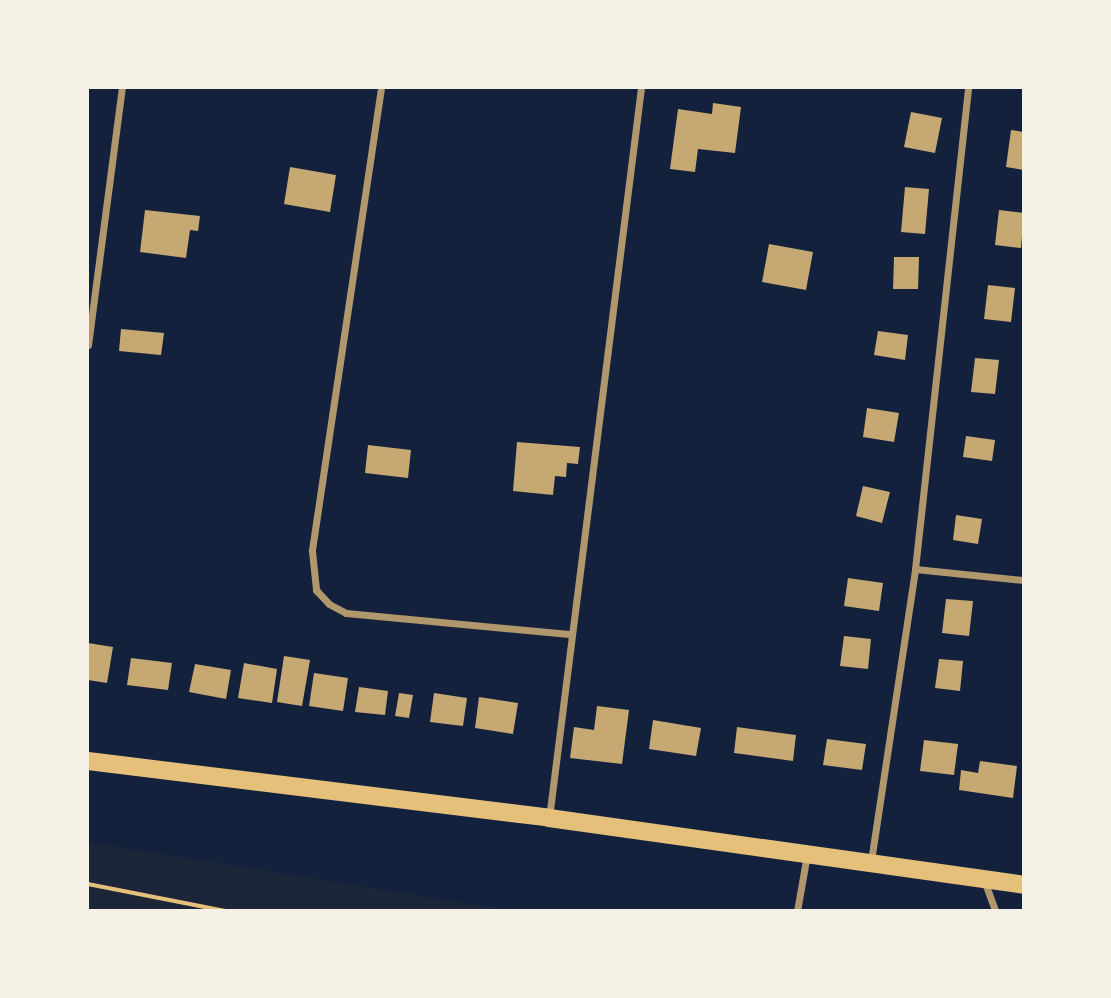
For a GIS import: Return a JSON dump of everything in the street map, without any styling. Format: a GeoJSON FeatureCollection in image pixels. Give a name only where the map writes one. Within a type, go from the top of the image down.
{"type":"FeatureCollection","features":[{"type":"Feature","properties":{"kind":"main road"},"geometry":{"type":"LineString","coordinates":[[88,761],[548,818],[1024,885]]}},
{"type":"Feature","properties":{"kind":"street"},"geometry":{"type":"LineString","coordinates":[[88,345],[122,88]]}},
{"type":"Feature","properties":{"kind":"street"},"geometry":{"type":"LineString","coordinates":[[381,88],[312,551],[316,590],[329,604],[346,613],[569,634]]}},
{"type":"Feature","properties":{"kind":"street"},"geometry":{"type":"LineString","coordinates":[[548,818],[569,634],[641,88]]}},
{"type":"Feature","properties":{"kind":"street"},"geometry":{"type":"LineString","coordinates":[[871,862],[915,569],[968,88]]}},
{"type":"Feature","properties":{"kind":"street"},"geometry":{"type":"LineString","coordinates":[[915,569],[1024,580]]}},
{"type":"Feature","properties":{"kind":"street"},"geometry":{"type":"LineString","coordinates":[[797,911],[807,853]]}},
{"type":"Feature","properties":{"kind":"street"},"geometry":{"type":"LineString","coordinates":[[983,879],[995,911]]}},
{"type":"Feature","properties":{"kind":"path"},"geometry":{"type":"LineString","coordinates":[[88,884],[226,911]]}},
{"type":"Feature","properties":{"kind":"shaded area"},"geometry":{"type":"Polygon","coordinates":[[[88,842],[506,910],[88,910],[88,842]]]}},
{"type":"Feature","properties":{"kind":"building"},"geometry":{"type":"Polygon","coordinates":[[[713,103],[741,107],[735,153],[698,149],[695,172],[670,169],[678,109],[712,114],[713,103]]]}},
{"type":"Feature","properties":{"kind":"building"},"geometry":{"type":"Polygon","coordinates":[[[911,112],[942,118],[935,153],[904,147],[911,112]]]}},
{"type":"Feature","properties":{"kind":"building"},"geometry":{"type":"Polygon","coordinates":[[[1011,130],[1024,132],[1024,170],[1006,167],[1011,130]]]}},
{"type":"Feature","properties":{"kind":"building"},"geometry":{"type":"Polygon","coordinates":[[[290,167],[336,175],[330,212],[284,204],[290,167]]]}},
{"type":"Feature","properties":{"kind":"building"},"geometry":{"type":"Polygon","coordinates":[[[905,187],[929,189],[925,234],[901,232],[905,187]]]}},
{"type":"Feature","properties":{"kind":"building"},"geometry":{"type":"Polygon","coordinates":[[[145,210],[200,216],[198,231],[190,230],[186,258],[140,252],[145,210]]]}},
{"type":"Feature","properties":{"kind":"building"},"geometry":{"type":"Polygon","coordinates":[[[999,210],[1024,213],[1021,248],[995,245],[999,210]]]}},
{"type":"Feature","properties":{"kind":"building"},"geometry":{"type":"Polygon","coordinates":[[[769,244],[813,252],[806,290],[762,282],[769,244]]]}},
{"type":"Feature","properties":{"kind":"building"},"geometry":{"type":"Polygon","coordinates":[[[894,257],[919,257],[918,289],[893,289],[894,257]]]}},
{"type":"Feature","properties":{"kind":"building"},"geometry":{"type":"Polygon","coordinates":[[[988,285],[1015,288],[1011,322],[984,319],[988,285]]]}},
{"type":"Feature","properties":{"kind":"building"},"geometry":{"type":"Polygon","coordinates":[[[121,329],[164,333],[161,355],[119,351],[121,329]]]}},
{"type":"Feature","properties":{"kind":"building"},"geometry":{"type":"Polygon","coordinates":[[[878,331],[908,335],[905,360],[874,355],[878,331]]]}},
{"type":"Feature","properties":{"kind":"building"},"geometry":{"type":"Polygon","coordinates":[[[975,358],[999,360],[995,394],[971,392],[975,358]]]}},
{"type":"Feature","properties":{"kind":"building"},"geometry":{"type":"Polygon","coordinates":[[[867,408],[899,413],[894,442],[863,437],[867,408]]]}},
{"type":"Feature","properties":{"kind":"building"},"geometry":{"type":"Polygon","coordinates":[[[966,436],[995,440],[992,461],[963,457],[966,436]]]}},
{"type":"Feature","properties":{"kind":"building"},"geometry":{"type":"Polygon","coordinates":[[[517,442],[580,447],[578,464],[567,463],[566,477],[555,476],[553,495],[513,491],[517,442]]]}},
{"type":"Feature","properties":{"kind":"building"},"geometry":{"type":"Polygon","coordinates":[[[368,445],[411,450],[408,478],[365,473],[368,445]]]}},
{"type":"Feature","properties":{"kind":"building"},"geometry":{"type":"Polygon","coordinates":[[[863,486],[890,492],[882,523],[856,516],[863,486]]]}},
{"type":"Feature","properties":{"kind":"building"},"geometry":{"type":"Polygon","coordinates":[[[956,515],[982,519],[978,544],[953,540],[956,515]]]}},
{"type":"Feature","properties":{"kind":"building"},"geometry":{"type":"Polygon","coordinates":[[[848,578],[883,583],[879,611],[844,606],[848,578]]]}},
{"type":"Feature","properties":{"kind":"building"},"geometry":{"type":"Polygon","coordinates":[[[946,599],[973,601],[969,636],[942,633],[946,599]]]}},
{"type":"Feature","properties":{"kind":"building"},"geometry":{"type":"Polygon","coordinates":[[[844,636],[871,639],[868,669],[840,666],[844,636]]]}},
{"type":"Feature","properties":{"kind":"building"},"geometry":{"type":"Polygon","coordinates":[[[88,643],[113,647],[107,683],[88,680],[88,643]]]}},
{"type":"Feature","properties":{"kind":"building"},"geometry":{"type":"Polygon","coordinates":[[[284,656],[310,660],[302,706],[277,702],[284,656]]]}},
{"type":"Feature","properties":{"kind":"building"},"geometry":{"type":"Polygon","coordinates":[[[131,658],[172,663],[168,690],[127,685],[131,658]]]}},
{"type":"Feature","properties":{"kind":"building"},"geometry":{"type":"Polygon","coordinates":[[[939,659],[963,661],[960,691],[935,688],[939,659]]]}},
{"type":"Feature","properties":{"kind":"building"},"geometry":{"type":"Polygon","coordinates":[[[244,663],[277,669],[272,703],[238,698],[244,663]]]}},
{"type":"Feature","properties":{"kind":"building"},"geometry":{"type":"Polygon","coordinates":[[[195,664],[231,670],[226,699],[189,692],[195,664]]]}},
{"type":"Feature","properties":{"kind":"building"},"geometry":{"type":"Polygon","coordinates":[[[314,673],[348,678],[343,711],[309,706],[314,673]]]}},
{"type":"Feature","properties":{"kind":"building"},"geometry":{"type":"Polygon","coordinates":[[[359,687],[388,691],[385,715],[355,712],[359,687]]]}},
{"type":"Feature","properties":{"kind":"building"},"geometry":{"type":"Polygon","coordinates":[[[399,693],[413,695],[409,718],[395,716],[399,693]]]}},
{"type":"Feature","properties":{"kind":"building"},"geometry":{"type":"Polygon","coordinates":[[[434,693],[467,698],[463,726],[430,722],[434,693]]]}},
{"type":"Feature","properties":{"kind":"building"},"geometry":{"type":"Polygon","coordinates":[[[479,697],[518,703],[513,734],[475,728],[479,697]]]}},
{"type":"Feature","properties":{"kind":"building"},"geometry":{"type":"Polygon","coordinates":[[[597,706],[629,710],[622,764],[570,758],[574,727],[594,730],[597,706]]]}},
{"type":"Feature","properties":{"kind":"building"},"geometry":{"type":"Polygon","coordinates":[[[653,720],[701,728],[696,756],[649,749],[653,720]]]}},
{"type":"Feature","properties":{"kind":"building"},"geometry":{"type":"Polygon","coordinates":[[[737,727],[796,735],[793,761],[734,753],[737,727]]]}},
{"type":"Feature","properties":{"kind":"building"},"geometry":{"type":"Polygon","coordinates":[[[827,739],[866,744],[862,770],[823,765],[827,739]]]}},
{"type":"Feature","properties":{"kind":"building"},"geometry":{"type":"Polygon","coordinates":[[[924,740],[958,744],[954,775],[920,771],[924,740]]]}},
{"type":"Feature","properties":{"kind":"building"},"geometry":{"type":"Polygon","coordinates":[[[980,761],[1017,766],[1013,798],[959,790],[961,770],[978,773],[980,761]]]}}]}
